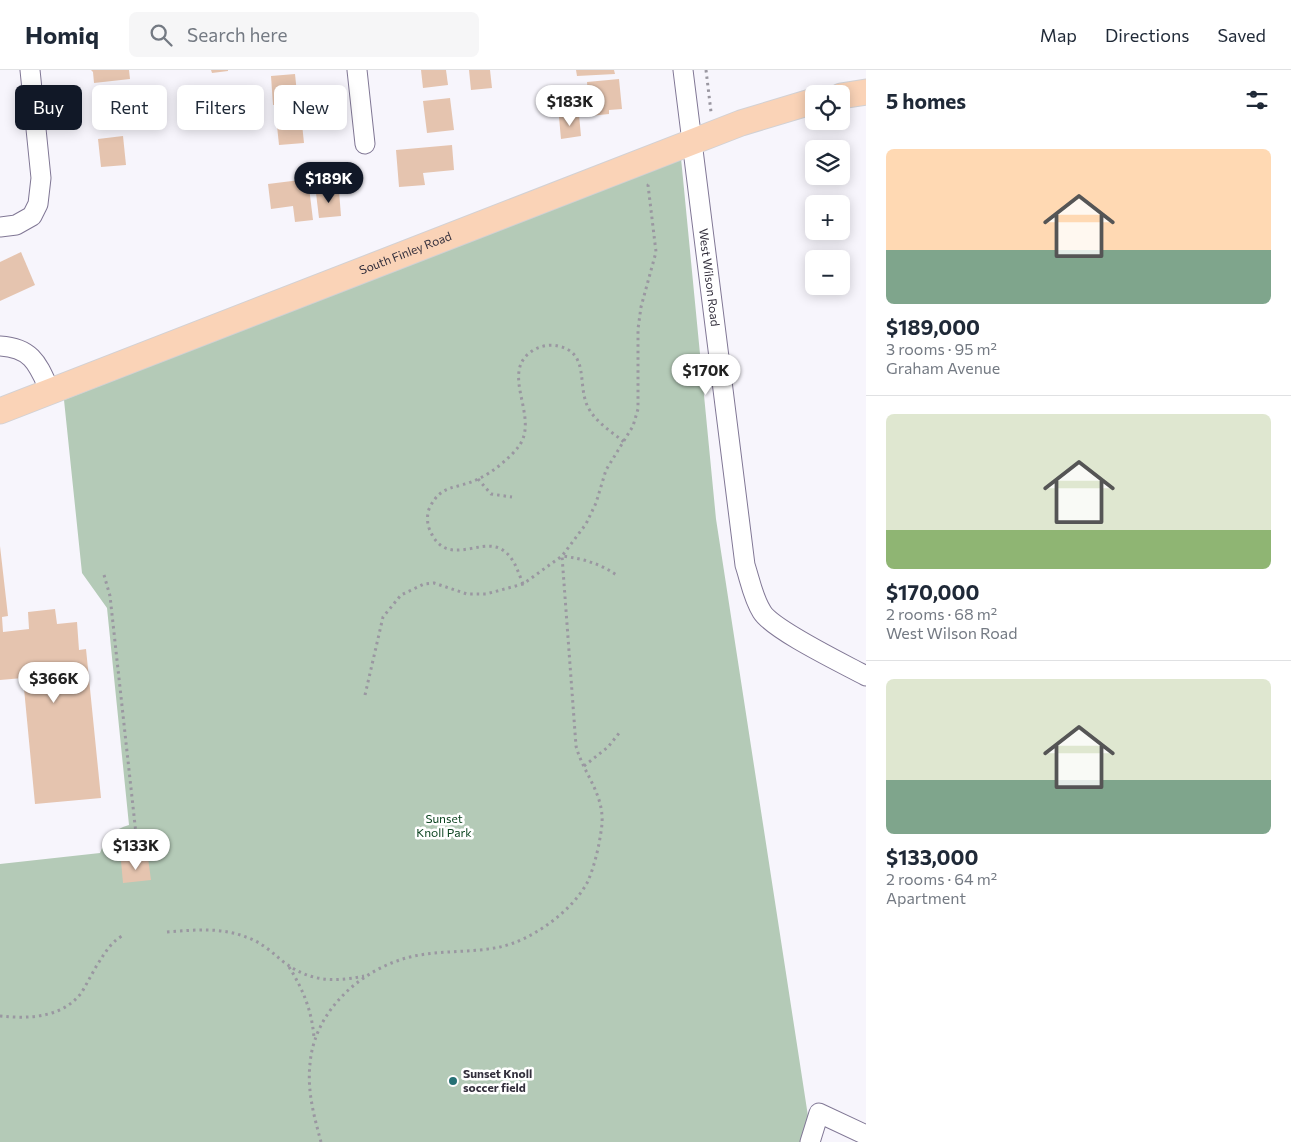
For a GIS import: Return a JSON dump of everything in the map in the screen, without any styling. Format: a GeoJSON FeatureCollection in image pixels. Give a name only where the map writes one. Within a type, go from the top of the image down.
{"type":"FeatureCollection","features":[{"type":"Feature","properties":{"kind":"main road"},"geometry":{"type":"LineString","coordinates":[[850,95],[866,92]]}},
{"type":"Feature","properties":{"kind":"main road","name":"South Finley Road"},"geometry":{"type":"LineString","coordinates":[[0,411],[741,123],[805,104]]}},
{"type":"Feature","properties":{"kind":"street"},"geometry":{"type":"LineString","coordinates":[[0,227],[16,225],[32,216],[38,204],[41,178],[30,70]]}},
{"type":"Feature","properties":{"kind":"street"},"geometry":{"type":"LineString","coordinates":[[357,70],[365,144]]}},
{"type":"Feature","properties":{"kind":"street","name":"West Wilson Road"},"geometry":{"type":"LineString","coordinates":[[683,70],[690,143],[746,565],[753,591],[762,613],[775,626],[866,676]]}},
{"type":"Feature","properties":{"kind":"street"},"geometry":{"type":"LineString","coordinates":[[0,346],[22,350],[36,361],[50,392]]}},
{"type":"Feature","properties":{"kind":"street"},"geometry":{"type":"LineString","coordinates":[[810,1142],[819,1113],[866,1135]]}},
{"type":"Feature","properties":{"kind":"path"},"geometry":{"type":"LineString","coordinates":[[706,70],[710,102]]}},
{"type":"Feature","properties":{"kind":"path"},"geometry":{"type":"LineString","coordinates":[[365,696],[383,616],[401,595],[424,584],[434,584],[467,594],[486,594],[523,584],[562,556],[586,524],[596,503],[606,470],[624,442],[638,409],[638,329],[641,307],[656,252],[648,185]]}},
{"type":"Feature","properties":{"kind":"path"},"geometry":{"type":"LineString","coordinates":[[523,584],[516,567],[503,550],[494,546],[455,551],[443,546],[434,537],[428,526],[428,514],[434,499],[445,489],[478,479],[509,456],[519,446],[526,425],[518,378],[519,367],[525,357],[534,349],[544,346],[562,347],[575,356],[581,366],[584,400],[589,409],[600,423],[624,442]]}},
{"type":"Feature","properties":{"kind":"path"},"geometry":{"type":"LineString","coordinates":[[478,479],[491,494],[512,498]]}},
{"type":"Feature","properties":{"kind":"path"},"geometry":{"type":"LineString","coordinates":[[562,556],[587,559],[602,565],[618,576]]}},
{"type":"Feature","properties":{"kind":"path"},"geometry":{"type":"LineString","coordinates":[[167,932],[217,929],[248,937],[300,973],[313,977],[348,979],[365,976],[411,957],[502,946],[546,925],[561,913],[587,883],[594,864],[602,823],[598,791],[584,766],[576,746],[562,556]]}},
{"type":"Feature","properties":{"kind":"path"},"geometry":{"type":"LineString","coordinates":[[104,575],[110,596],[136,834]]}},
{"type":"Feature","properties":{"kind":"path"},"geometry":{"type":"LineString","coordinates":[[584,766],[608,747],[620,732]]}},
{"type":"Feature","properties":{"kind":"path"},"geometry":{"type":"LineString","coordinates":[[0,1016],[32,1018],[55,1011],[69,1003],[81,993],[110,945],[122,936]]}},
{"type":"Feature","properties":{"kind":"path"},"geometry":{"type":"LineString","coordinates":[[288,965],[300,983],[313,1020],[314,1038],[309,1085],[312,1108],[321,1142]]}},
{"type":"Feature","properties":{"kind":"path"},"geometry":{"type":"LineString","coordinates":[[314,1038],[333,1007],[347,991],[365,976]]}},
{"type":"Feature","properties":{"kind":"green space","name":"Sunset Knoll Park"},"geometry":{"type":"Polygon","coordinates":[[[681,158],[716,519],[812,1142],[0,1142],[0,864],[100,853],[111,835],[129,825],[107,608],[82,573],[64,400],[681,158]]]}},
{"type":"Feature","properties":{"kind":"building"},"geometry":{"type":"Polygon","coordinates":[[[91,70],[129,70],[130,79],[94,83],[91,70]]]}},
{"type":"Feature","properties":{"kind":"building"},"geometry":{"type":"Polygon","coordinates":[[[211,70],[228,70],[228,71],[212,73],[211,70]]]}},
{"type":"Feature","properties":{"kind":"building"},"geometry":{"type":"Polygon","coordinates":[[[421,70],[446,70],[448,85],[423,88],[421,70]]]}},
{"type":"Feature","properties":{"kind":"building"},"geometry":{"type":"Polygon","coordinates":[[[469,70],[490,70],[492,88],[471,90],[469,70]]]}},
{"type":"Feature","properties":{"kind":"building"},"geometry":{"type":"Polygon","coordinates":[[[576,70],[614,70],[615,74],[577,76],[576,70]]]}},
{"type":"Feature","properties":{"kind":"building"},"geometry":{"type":"Polygon","coordinates":[[[295,74],[296,85],[274,85],[274,105],[273,105],[271,76],[295,74]]]}},
{"type":"Feature","properties":{"kind":"building"},"geometry":{"type":"Polygon","coordinates":[[[619,79],[622,109],[609,110],[609,114],[590,116],[587,82],[619,79]]]}},
{"type":"Feature","properties":{"kind":"building"},"geometry":{"type":"Polygon","coordinates":[[[450,98],[454,130],[427,133],[423,101],[450,98]]]}},
{"type":"Feature","properties":{"kind":"building"},"geometry":{"type":"Polygon","coordinates":[[[579,115],[581,136],[561,139],[559,117],[579,115]]]}},
{"type":"Feature","properties":{"kind":"building"},"geometry":{"type":"Polygon","coordinates":[[[277,130],[303,130],[304,143],[279,145],[277,130]]]}},
{"type":"Feature","properties":{"kind":"building"},"geometry":{"type":"Polygon","coordinates":[[[123,136],[126,165],[101,167],[98,139],[123,136]]]}},
{"type":"Feature","properties":{"kind":"building"},"geometry":{"type":"Polygon","coordinates":[[[452,145],[454,170],[423,173],[425,185],[399,187],[396,150],[452,145]]]}},
{"type":"Feature","properties":{"kind":"building"},"geometry":{"type":"Polygon","coordinates":[[[308,179],[313,220],[295,222],[293,206],[271,209],[268,184],[308,179]]]}},
{"type":"Feature","properties":{"kind":"building"},"geometry":{"type":"Polygon","coordinates":[[[339,191],[341,216],[319,218],[316,193],[339,191]]]}},
{"type":"Feature","properties":{"kind":"building"},"geometry":{"type":"Polygon","coordinates":[[[21,252],[35,285],[0,301],[0,262],[21,252]]]}},
{"type":"Feature","properties":{"kind":"building"},"geometry":{"type":"Polygon","coordinates":[[[0,546],[8,616],[2,617],[3,632],[29,629],[28,612],[55,609],[57,624],[77,622],[79,650],[86,649],[101,798],[35,804],[23,678],[0,680],[0,546]]]}},
{"type":"Feature","properties":{"kind":"building"},"geometry":{"type":"Polygon","coordinates":[[[148,858],[151,880],[123,883],[121,861],[148,858]]]}},
{"type":"Feature","properties":{"kind":"place","name":"Sunset Knoll soccer field"},"geometry":{"type":"Point","coordinates":[453,1081]}}]}
